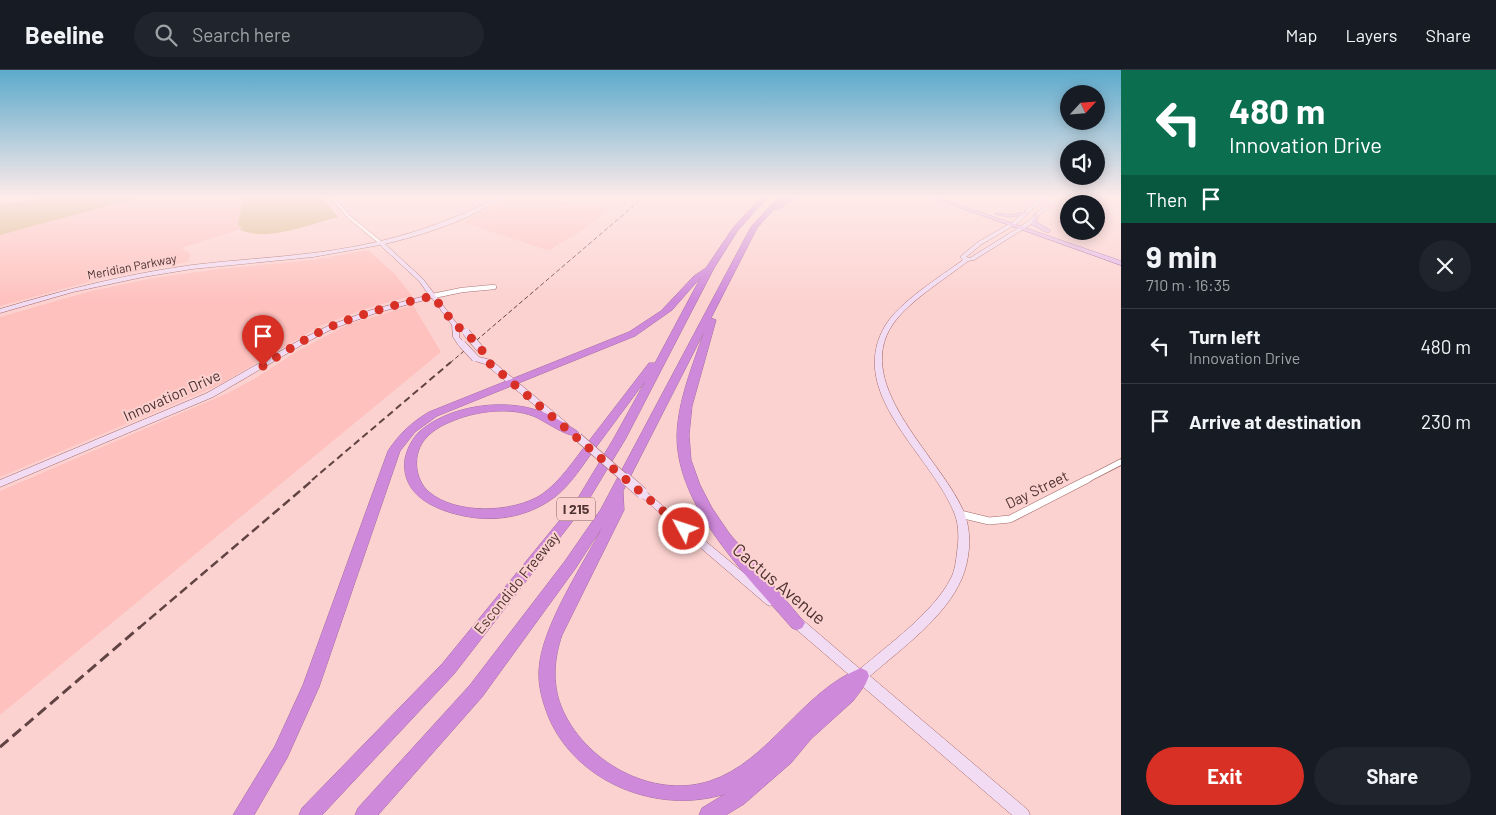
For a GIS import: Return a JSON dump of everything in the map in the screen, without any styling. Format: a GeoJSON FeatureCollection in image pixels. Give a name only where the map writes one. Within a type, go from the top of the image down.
{"type":"FeatureCollection","features":[{"type":"Feature","properties":{"kind":"highway","name":"Escondido Freeway"},"geometry":{"type":"LineString","coordinates":[[309,815],[448,669],[582,501],[620,438],[710,268],[733,232]]}},
{"type":"Feature","properties":{"kind":"highway","name":"Escondido Freeway"},"geometry":{"type":"LineString","coordinates":[[365,815],[476,691],[570,565],[618,491],[741,249],[752,232]]}},
{"type":"Feature","properties":{"kind":"highway"},"geometry":{"type":"LineString","coordinates":[[741,249],[755,232]]}},
{"type":"Feature","properties":{"kind":"highway"},"geometry":{"type":"LineString","coordinates":[[243,815],[281,752],[311,687],[394,451],[402,439],[415,426],[433,414],[512,381],[612,343],[644,327],[673,306],[699,274],[710,268]]}},
{"type":"Feature","properties":{"kind":"highway"},"geometry":{"type":"LineString","coordinates":[[718,295],[688,404],[683,436],[687,464],[694,485],[706,510],[723,534],[797,623]]}},
{"type":"Feature","properties":{"kind":"highway"},"geometry":{"type":"LineString","coordinates":[[576,435],[527,410],[499,407],[473,410],[450,417],[423,436],[413,452],[410,469],[417,485],[427,497],[438,504],[457,511],[495,514],[522,509],[536,504],[564,482],[678,330]]}},
{"type":"Feature","properties":{"kind":"highway"},"geometry":{"type":"LineString","coordinates":[[618,491],[618,510],[559,625],[549,652],[547,666],[548,692],[558,720],[573,743],[610,776],[653,791],[690,794],[713,790],[744,773],[839,688],[861,676]]}},
{"type":"Feature","properties":{"kind":"highway"},"geometry":{"type":"LineString","coordinates":[[709,815],[738,797],[785,757],[805,733],[847,695],[861,676]]}},
{"type":"Feature","properties":{"kind":"main road"},"geometry":{"type":"LineString","coordinates":[[1039,232],[1121,263]]}},
{"type":"Feature","properties":{"kind":"main road"},"geometry":{"type":"LineString","coordinates":[[1042,232],[1102,251]]}},
{"type":"Feature","properties":{"kind":"main road"},"geometry":{"type":"LineString","coordinates":[[1050,232],[1121,258]]}},
{"type":"Feature","properties":{"kind":"main road","name":"Cactus Avenue"},"geometry":{"type":"LineString","coordinates":[[381,243],[410,269],[433,296]]}},
{"type":"Feature","properties":{"kind":"street","name":"Cactus Avenue"},"geometry":{"type":"LineString","coordinates":[[367,232],[381,243]]}},
{"type":"Feature","properties":{"kind":"street","name":"Meridian Parkway"},"geometry":{"type":"LineString","coordinates":[[0,311],[80,289],[160,272],[219,264],[316,255],[381,243],[419,232]]}},
{"type":"Feature","properties":{"kind":"street"},"geometry":{"type":"LineString","coordinates":[[966,260],[963,257],[976,246],[999,232]]}},
{"type":"Feature","properties":{"kind":"street"},"geometry":{"type":"LineString","coordinates":[[861,676],[936,607],[952,586],[962,560],[963,541],[960,514],[944,484],[895,415],[879,373],[879,347],[890,324],[906,308],[966,260],[972,260],[1015,232]]}},
{"type":"Feature","properties":{"kind":"street","name":"Innovation Drive"},"geometry":{"type":"LineString","coordinates":[[0,484],[236,383],[328,328],[368,313],[433,296],[462,290],[494,288]]}},
{"type":"Feature","properties":{"kind":"street","name":"Cactus Avenue"},"geometry":{"type":"LineString","coordinates":[[433,296],[455,325],[466,332],[488,362],[1023,815]]}},
{"type":"Feature","properties":{"kind":"street","name":"Cactus Avenue"},"geometry":{"type":"LineString","coordinates":[[455,325],[456,337],[475,358],[488,362]]}},
{"type":"Feature","properties":{"kind":"street","name":"Day Street"},"geometry":{"type":"LineString","coordinates":[[960,514],[989,521],[1010,518],[1121,462]]}},
{"type":"Feature","properties":{"kind":"shaded area"},"geometry":{"type":"Polygon","coordinates":[[[0,232],[12,232],[0,235],[0,232]]]}},
{"type":"Feature","properties":{"kind":"shaded area"},"geometry":{"type":"Polygon","coordinates":[[[12,232],[232,232],[181,248],[191,254],[188,262],[107,277],[0,306],[0,235],[12,232]]]}},
{"type":"Feature","properties":{"kind":"shaded area"},"geometry":{"type":"Polygon","coordinates":[[[247,232],[283,232],[262,234],[247,232]]]}},
{"type":"Feature","properties":{"kind":"shaded area"},"geometry":{"type":"Polygon","coordinates":[[[492,232],[580,232],[550,251],[492,232]]]}},
{"type":"Feature","properties":{"kind":"shaded area"},"geometry":{"type":"Polygon","coordinates":[[[368,250],[394,273],[412,296],[374,306],[322,325],[219,385],[0,477],[0,317],[91,291],[153,278],[219,269],[312,260],[368,250]]]}},
{"type":"Feature","properties":{"kind":"shaded area"},"geometry":{"type":"Polygon","coordinates":[[[413,305],[441,352],[0,715],[0,491],[228,393],[299,350],[349,324],[413,305]]]}},
{"type":"Feature","properties":{"kind":"railway"},"geometry":{"type":"LineString","coordinates":[[450,363],[603,232]]}},
{"type":"Feature","properties":{"kind":"railway"},"geometry":{"type":"LineString","coordinates":[[312,480],[451,362]]}},
{"type":"Feature","properties":{"kind":"railway"},"geometry":{"type":"LineString","coordinates":[[139,628],[314,479]]}},
{"type":"Feature","properties":{"kind":"railway"},"geometry":{"type":"LineString","coordinates":[[0,747],[140,627]]}},
{"type":"Feature","properties":{"kind":"route"},"geometry":{"type":"LineString","coordinates":[[263,366],[314,335],[346,320],[391,306],[433,296],[455,325],[466,332],[485,354],[488,362],[573,432],[684,529]]}}]}
